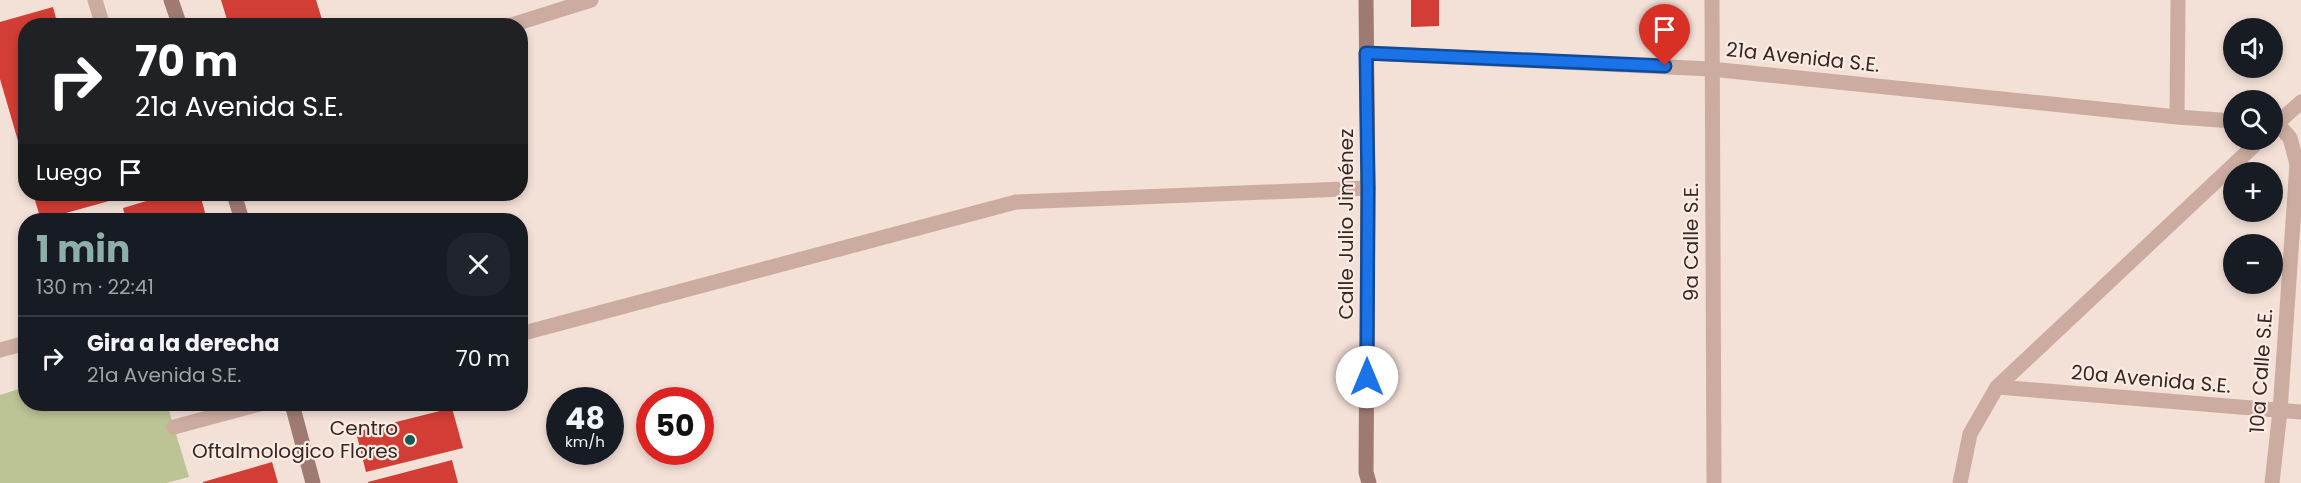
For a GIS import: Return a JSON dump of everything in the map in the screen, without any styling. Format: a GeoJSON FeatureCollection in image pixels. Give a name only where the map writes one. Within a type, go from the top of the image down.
{"type":"FeatureCollection","features":[{"type":"Feature","properties":{"kind":"main road"},"geometry":{"type":"LineString","coordinates":[[171,0],[177,18]]}},
{"type":"Feature","properties":{"kind":"main road","name":"Calle Julio Jiménez"},"geometry":{"type":"LineString","coordinates":[[1366,0],[1368,188],[1366,472],[1369,483]]}},
{"type":"Feature","properties":{"kind":"main road"},"geometry":{"type":"LineString","coordinates":[[294,411],[313,483]]}},
{"type":"Feature","properties":{"kind":"street"},"geometry":{"type":"LineString","coordinates":[[95,0],[101,18]]}},
{"type":"Feature","properties":{"kind":"street"},"geometry":{"type":"LineString","coordinates":[[528,20],[591,0]]}},
{"type":"Feature","properties":{"kind":"street","name":"9a Calle S.E."},"geometry":{"type":"LineString","coordinates":[[1712,0],[1714,483]]}},
{"type":"Feature","properties":{"kind":"street"},"geometry":{"type":"LineString","coordinates":[[2177,117],[2178,0]]}},
{"type":"Feature","properties":{"kind":"street","name":"21a Avenida S.E."},"geometry":{"type":"LineString","coordinates":[[1366,53],[1711,69],[2223,120]]}},
{"type":"Feature","properties":{"kind":"street"},"geometry":{"type":"LineString","coordinates":[[2283,117],[2301,102]]}},
{"type":"Feature","properties":{"kind":"street","name":"10a Calle S.E."},"geometry":{"type":"LineString","coordinates":[[2272,483],[2280,411],[2297,164],[2290,138],[2283,132]]}},
{"type":"Feature","properties":{"kind":"street"},"geometry":{"type":"LineString","coordinates":[[1960,483],[1970,434],[1997,387],[2249,150]]}},
{"type":"Feature","properties":{"kind":"street"},"geometry":{"type":"LineString","coordinates":[[528,332],[1016,202],[1368,188]]}},
{"type":"Feature","properties":{"kind":"street"},"geometry":{"type":"LineString","coordinates":[[0,350],[18,345]]}},
{"type":"Feature","properties":{"kind":"street","name":"20a Avenida S.E."},"geometry":{"type":"LineString","coordinates":[[1997,387],[2301,412]]}},
{"type":"Feature","properties":{"kind":"street"},"geometry":{"type":"LineString","coordinates":[[174,428],[235,411]]}},
{"type":"Feature","properties":{"kind":"green space"},"geometry":{"type":"Polygon","coordinates":[[[18,389],[18,411],[169,411],[189,477],[166,483],[0,483],[0,395],[18,389]]]}},
{"type":"Feature","properties":{"kind":"building"},"geometry":{"type":"Polygon","coordinates":[[[221,0],[316,0],[322,18],[227,18],[221,0]]]}},
{"type":"Feature","properties":{"kind":"building"},"geometry":{"type":"Polygon","coordinates":[[[1411,0],[1439,0],[1439,26],[1411,27],[1411,0]]]}},
{"type":"Feature","properties":{"kind":"building"},"geometry":{"type":"Polygon","coordinates":[[[53,7],[56,18],[18,18],[18,141],[0,79],[0,22],[53,7]]]}},
{"type":"Feature","properties":{"kind":"building"},"geometry":{"type":"Polygon","coordinates":[[[35,201],[109,201],[66,213],[39,213],[35,201]]]}},
{"type":"Feature","properties":{"kind":"building"},"geometry":{"type":"Polygon","coordinates":[[[146,201],[202,201],[205,213],[124,213],[123,208],[146,201]]]}},
{"type":"Feature","properties":{"kind":"building","name":"Centro Oftalmologico Flores"},"geometry":{"type":"Polygon","coordinates":[[[440,411],[453,411],[463,448],[366,472],[356,432],[440,411]]]}},
{"type":"Feature","properties":{"kind":"building"},"geometry":{"type":"Polygon","coordinates":[[[452,460],[458,483],[368,483],[368,482],[452,460]]]}},
{"type":"Feature","properties":{"kind":"building"},"geometry":{"type":"Polygon","coordinates":[[[272,462],[278,483],[203,483],[203,482],[272,462]]]}},
{"type":"Feature","properties":{"kind":"place","name":"Centro Oftalmologico Flores"},"geometry":{"type":"Point","coordinates":[410,440]}},
{"type":"Feature","properties":{"kind":"route"},"geometry":{"type":"LineString","coordinates":[[1367,377],[1366,53],[1665,66]]}}]}
